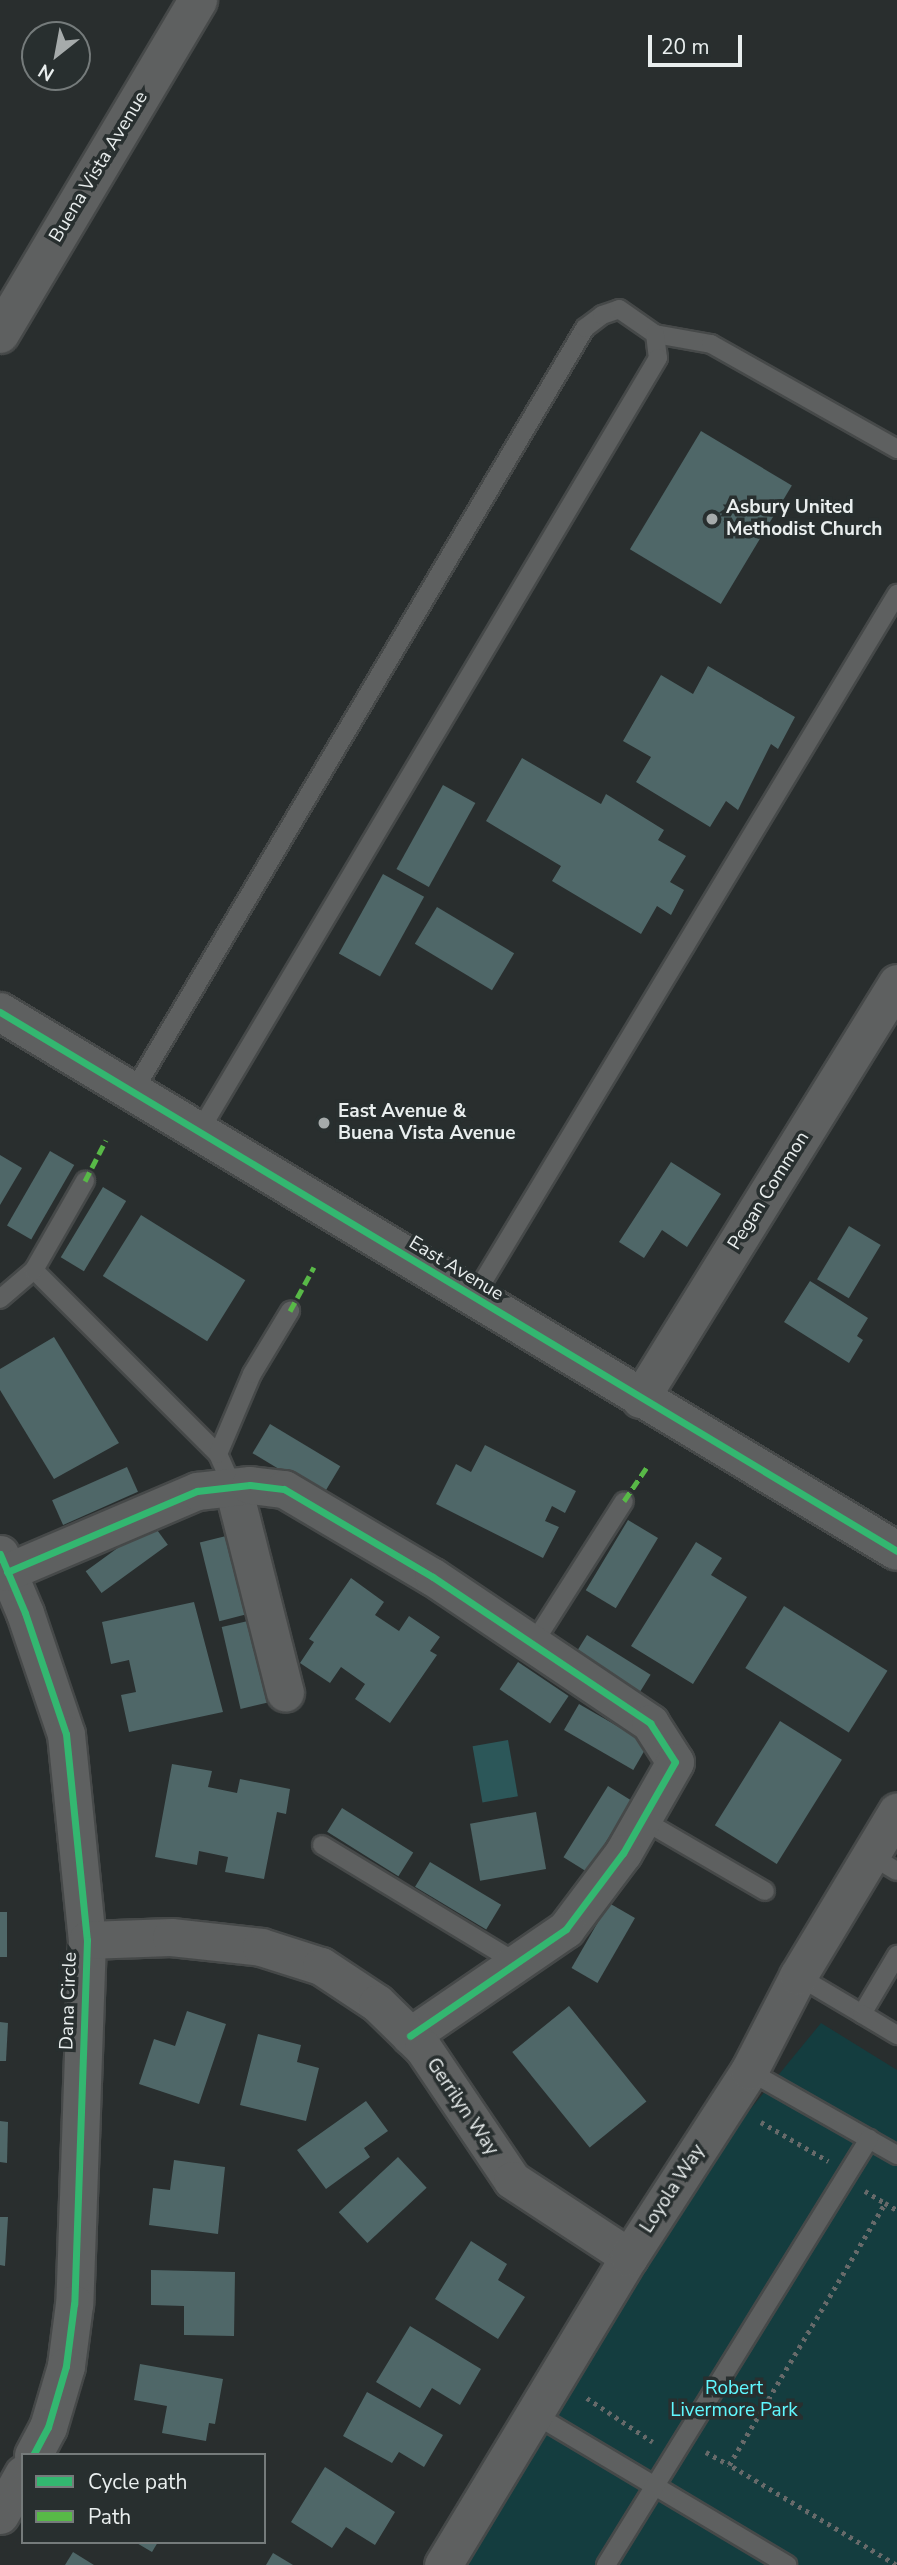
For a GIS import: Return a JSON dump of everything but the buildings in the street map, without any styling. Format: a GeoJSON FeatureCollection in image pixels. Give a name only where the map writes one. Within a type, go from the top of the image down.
{"type":"FeatureCollection","features":[{"type":"Feature","properties":{"kind":"main road","name":"Buena Vista Avenue"},"geometry":{"type":"LineString","coordinates":[[0,334],[198,0]]}},
{"type":"Feature","properties":{"kind":"main road","name":"East Avenue"},"geometry":{"type":"LineString","coordinates":[[0,1012],[897,1551]]}},
{"type":"Feature","properties":{"kind":"street","name":"Pegan Common"},"geometry":{"type":"LineString","coordinates":[[640,1399],[897,983]]}},
{"type":"Feature","properties":{"kind":"street"},"geometry":{"type":"LineString","coordinates":[[4,1563],[197,1492],[250,1485],[284,1489],[433,1577],[650,1723],[675,1762],[623,1853],[566,1929],[410,2036]]}},
{"type":"Feature","properties":{"kind":"street"},"geometry":{"type":"LineString","coordinates":[[233,1487],[285,1693]]}},
{"type":"Feature","properties":{"kind":"street","name":"Dana Circle"},"geometry":{"type":"LineString","coordinates":[[4,1563],[25,1613],[66,1734],[87,1940],[74,2304],[66,2366],[48,2427],[34,2453]]}},
{"type":"Feature","properties":{"kind":"street","name":"Loyola Way"},"geometry":{"type":"LineString","coordinates":[[443,2565],[629,2257],[749,2071],[798,1976],[884,1863],[897,1811]]}},
{"type":"Feature","properties":{"kind":"street","name":"Gerrilyn Way"},"geometry":{"type":"LineString","coordinates":[[87,1940],[172,1937],[261,1947],[321,1966],[377,2003],[423,2048],[512,2180],[629,2257]]}},
{"type":"Feature","properties":{"kind":"street"},"geometry":{"type":"LineString","coordinates":[[0,2515],[21,2478]]}},
{"type":"Feature","properties":{"kind":"lane"},"geometry":{"type":"LineString","coordinates":[[133,1092],[585,328],[601,315],[619,309],[655,334],[710,344],[897,449]]}},
{"type":"Feature","properties":{"kind":"lane"},"geometry":{"type":"LineString","coordinates":[[199,1132],[658,358],[655,334]]}},
{"type":"Feature","properties":{"kind":"lane"},"geometry":{"type":"LineString","coordinates":[[473,1298],[897,594]]}},
{"type":"Feature","properties":{"kind":"lane"},"geometry":{"type":"LineString","coordinates":[[0,1299],[34,1270],[85,1181]]}},
{"type":"Feature","properties":{"kind":"lane"},"geometry":{"type":"LineString","coordinates":[[34,1270],[219,1454],[233,1487]]}},
{"type":"Feature","properties":{"kind":"lane"},"geometry":{"type":"LineString","coordinates":[[219,1454],[252,1374],[290,1311]]}},
{"type":"Feature","properties":{"kind":"lane"},"geometry":{"type":"LineString","coordinates":[[533,1644],[624,1501]]}},
{"type":"Feature","properties":{"kind":"lane"},"geometry":{"type":"LineString","coordinates":[[643,1820],[765,1891]]}},
{"type":"Feature","properties":{"kind":"lane"},"geometry":{"type":"LineString","coordinates":[[322,1845],[515,1962]]}},
{"type":"Feature","properties":{"kind":"lane"},"geometry":{"type":"LineString","coordinates":[[862,2014],[897,1955]]}},
{"type":"Feature","properties":{"kind":"lane"},"geometry":{"type":"LineString","coordinates":[[798,1976],[897,2035]]}},
{"type":"Feature","properties":{"kind":"lane"},"geometry":{"type":"LineString","coordinates":[[749,2071],[897,2155]]}},
{"type":"Feature","properties":{"kind":"lane"},"geometry":{"type":"LineString","coordinates":[[606,2565],[869,2139]]}},
{"type":"Feature","properties":{"kind":"lane"},"geometry":{"type":"LineString","coordinates":[[534,2414],[787,2565]]}},
{"type":"Feature","properties":{"kind":"path"},"geometry":{"type":"LineString","coordinates":[[761,2122],[832,2163]]}},
{"type":"Feature","properties":{"kind":"path"},"geometry":{"type":"LineString","coordinates":[[862,2188],[897,2210]]}},
{"type":"Feature","properties":{"kind":"path"},"geometry":{"type":"LineString","coordinates":[[729,2465],[885,2203]]}},
{"type":"Feature","properties":{"kind":"path"},"geometry":{"type":"LineString","coordinates":[[587,2398],[653,2442]]}},
{"type":"Feature","properties":{"kind":"path"},"geometry":{"type":"LineString","coordinates":[[706,2452],[896,2565]]}},
{"type":"Feature","properties":{"kind":"green space","name":"Robert Livermore Park"},"geometry":{"type":"Polygon","coordinates":[[[821,2023],[897,2070],[897,2565],[443,2565],[629,2257],[821,2023]]]}},
{"type":"Feature","properties":{"kind":"shaded area"},"geometry":{"type":"Polygon","coordinates":[[[508,1740],[518,1796],[482,1802],[473,1746],[508,1740]]]}},
{"type":"Feature","properties":{"kind":"marked path"},"geometry":{"type":"LineString","coordinates":[[85,1181],[106,1140]]}},
{"type":"Feature","properties":{"kind":"marked path"},"geometry":{"type":"LineString","coordinates":[[290,1311],[314,1267]]}},
{"type":"Feature","properties":{"kind":"marked path"},"geometry":{"type":"LineString","coordinates":[[624,1501],[646,1468]]}},
{"type":"Feature","properties":{"kind":"cycle path"},"geometry":{"type":"LineString","coordinates":[[0,1012],[897,1551]]}},
{"type":"Feature","properties":{"kind":"cycle path"},"geometry":{"type":"LineString","coordinates":[[7,1572],[197,1491],[250,1485],[284,1489],[433,1577],[650,1723],[675,1762],[623,1853],[566,1929],[410,2036]]}},
{"type":"Feature","properties":{"kind":"cycle path"},"geometry":{"type":"LineString","coordinates":[[0,1554],[25,1613],[66,1734],[87,1940],[74,2304],[66,2366],[48,2427],[34,2453]]}},
{"type":"Feature","properties":{"kind":"place","name":"Asbury United Methodist Church"},"geometry":{"type":"Point","coordinates":[712,519]}},
{"type":"Feature","properties":{"kind":"place","name":"East Avenue & Buena Vista Avenue"},"geometry":{"type":"Point","coordinates":[324,1123]}}]}
